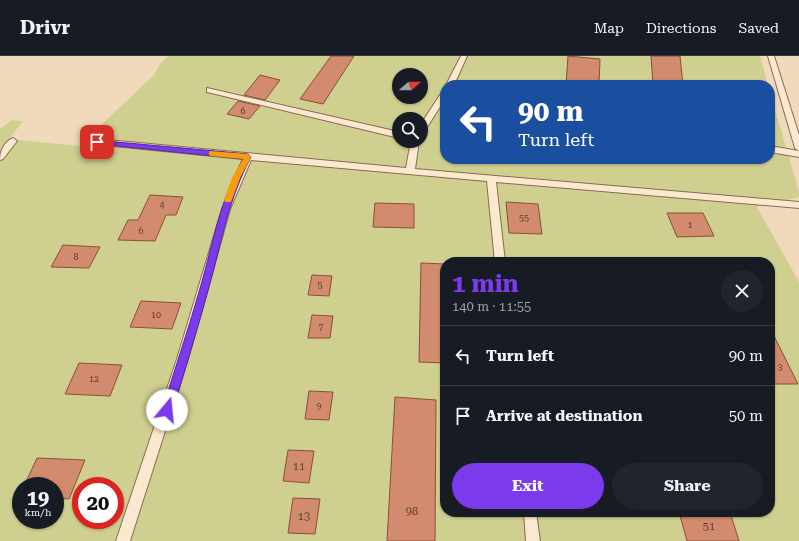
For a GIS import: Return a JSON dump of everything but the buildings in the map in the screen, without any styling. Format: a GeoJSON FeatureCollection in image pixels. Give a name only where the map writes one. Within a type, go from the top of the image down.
{"type":"FeatureCollection","features":[{"type":"Feature","properties":{"kind":"lane"},"geometry":{"type":"LineString","coordinates":[[452,80],[464,56]]}},
{"type":"Feature","properties":{"kind":"lane"},"geometry":{"type":"LineString","coordinates":[[771,56],[799,148]]}},
{"type":"Feature","properties":{"kind":"lane"},"geometry":{"type":"LineString","coordinates":[[210,90],[392,133]]}},
{"type":"Feature","properties":{"kind":"lane"},"geometry":{"type":"LineString","coordinates":[[428,120],[440,102]]}},
{"type":"Feature","properties":{"kind":"lane"},"geometry":{"type":"LineString","coordinates":[[0,157],[13,141]]}},
{"type":"Feature","properties":{"kind":"lane"},"geometry":{"type":"LineString","coordinates":[[97,142],[248,157],[554,182],[799,205]]}},
{"type":"Feature","properties":{"kind":"lane"},"geometry":{"type":"LineString","coordinates":[[410,171],[413,148]]}},
{"type":"Feature","properties":{"kind":"lane"},"geometry":{"type":"LineString","coordinates":[[775,150],[799,154]]}},
{"type":"Feature","properties":{"kind":"lane"},"geometry":{"type":"LineString","coordinates":[[123,541],[167,410],[205,287],[225,208],[236,178],[248,157]]}},
{"type":"Feature","properties":{"kind":"lane"},"geometry":{"type":"LineString","coordinates":[[491,178],[499,257]]}},
{"type":"Feature","properties":{"kind":"lane"},"geometry":{"type":"LineString","coordinates":[[531,517],[533,541]]}},
{"type":"Feature","properties":{"kind":"green space"},"geometry":{"type":"Polygon","coordinates":[[[168,56],[760,56],[767,80],[440,80],[440,164],[775,164],[775,109],[799,192],[799,197],[757,207],[799,282],[799,541],[0,541],[0,129],[12,120],[23,121],[9,139],[79,146],[154,75],[160,64],[168,56]]]}},
{"type":"Feature","properties":{"kind":"slow traffic"},"geometry":{"type":"LineString","coordinates":[[211,153],[248,157],[236,178],[228,200]]}},
{"type":"Feature","properties":{"kind":"route"},"geometry":{"type":"LineString","coordinates":[[97,142],[248,157],[236,178],[225,208],[205,287],[167,410]]}}]}
